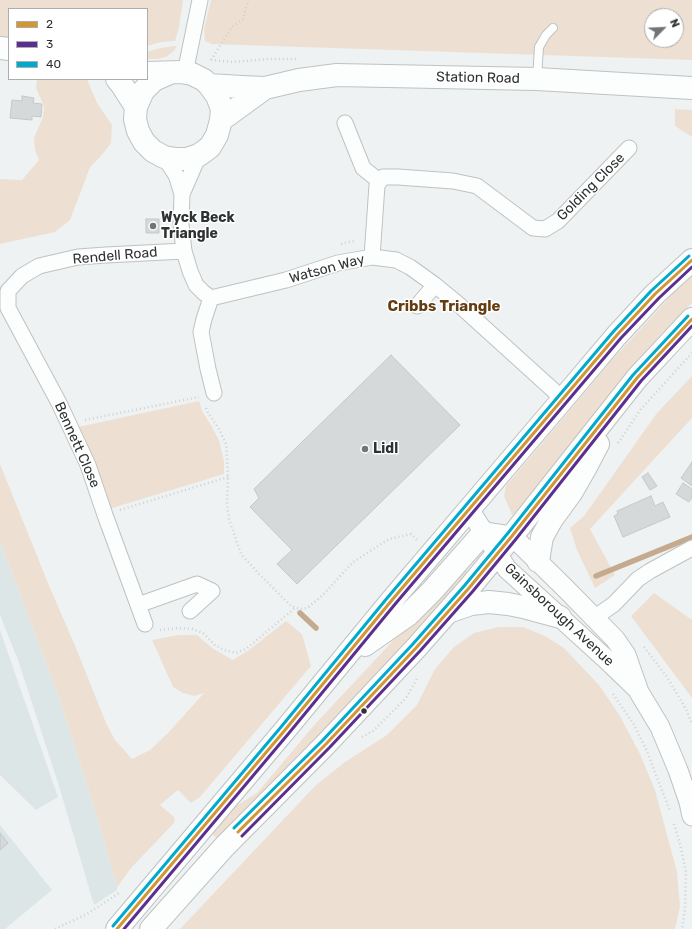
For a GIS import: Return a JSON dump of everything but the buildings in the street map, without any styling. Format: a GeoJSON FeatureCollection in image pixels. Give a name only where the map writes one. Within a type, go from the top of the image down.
{"type":"FeatureCollection","features":[{"type":"Feature","properties":{"kind":"main road","name":"Station Road"},"geometry":{"type":"LineString","coordinates":[[148,73],[178,73],[198,77],[209,85],[217,96],[222,109],[217,135],[210,147],[198,155],[187,159],[164,157],[153,151],[144,142],[138,132],[135,119],[136,107],[146,87],[154,80],[178,73]]}},
{"type":"Feature","properties":{"kind":"main road","name":"Station Road"},"geometry":{"type":"LineString","coordinates":[[209,85],[265,88],[299,80],[336,75],[536,79],[692,88]]}},
{"type":"Feature","properties":{"kind":"main road"},"geometry":{"type":"LineString","coordinates":[[118,80],[136,107]]}},
{"type":"Feature","properties":{"kind":"main road","name":"Station Road"},"geometry":{"type":"LineString","coordinates":[[221,120],[265,88]]}},
{"type":"Feature","properties":{"kind":"main road"},"geometry":{"type":"LineString","coordinates":[[117,929],[134,894],[341,662],[617,335],[655,294],[692,260]]}},
{"type":"Feature","properties":{"kind":"main road"},"geometry":{"type":"LineString","coordinates":[[153,927],[224,847],[356,712],[448,612],[512,536],[637,378],[692,319]]}},
{"type":"Feature","properties":{"kind":"main road"},"geometry":{"type":"LineString","coordinates":[[538,562],[542,537],[552,519],[571,493],[625,394]]}},
{"type":"Feature","properties":{"kind":"main road"},"geometry":{"type":"LineString","coordinates":[[341,662],[408,614],[432,591],[484,532]]}},
{"type":"Feature","properties":{"kind":"main road"},"geometry":{"type":"LineString","coordinates":[[448,612],[471,604],[489,602],[523,606],[560,617]]}},
{"type":"Feature","properties":{"kind":"street"},"geometry":{"type":"LineString","coordinates":[[178,73],[200,0]]}},
{"type":"Feature","properties":{"kind":"street"},"geometry":{"type":"LineString","coordinates":[[345,123],[363,168],[379,182],[376,185],[372,257]]}},
{"type":"Feature","properties":{"kind":"street","name":"Golding Close"},"geometry":{"type":"LineString","coordinates":[[379,182],[383,177],[398,177],[453,181],[477,186],[533,228],[545,229],[558,221],[629,148]]}},
{"type":"Feature","properties":{"kind":"street"},"geometry":{"type":"LineString","coordinates":[[182,194],[198,155]]}},
{"type":"Feature","properties":{"kind":"street"},"geometry":{"type":"LineString","coordinates":[[164,157],[176,175],[182,194],[181,224],[184,251],[190,271],[196,285],[211,298],[204,319],[202,332],[208,370],[208,395]]}},
{"type":"Feature","properties":{"kind":"street","name":"Rendell Road"},"geometry":{"type":"LineString","coordinates":[[8,291],[22,276],[39,266],[78,257],[184,251]]}},
{"type":"Feature","properties":{"kind":"street","name":"Watson Way"},"geometry":{"type":"LineString","coordinates":[[211,298],[286,280],[338,263],[372,257],[396,260],[410,267],[457,303],[563,399]]}},
{"type":"Feature","properties":{"kind":"street"},"geometry":{"type":"LineString","coordinates":[[417,306],[435,285]]}},
{"type":"Feature","properties":{"kind":"street","name":"Bennett Close"},"geometry":{"type":"LineString","coordinates":[[8,291],[8,308],[59,403],[88,465],[145,624]]}},
{"type":"Feature","properties":{"kind":"street","name":"Gainsborough Avenue"},"geometry":{"type":"LineString","coordinates":[[469,509],[507,569],[640,692]]}},
{"type":"Feature","properties":{"kind":"street"},"geometry":{"type":"LineString","coordinates":[[484,532],[512,536]]}},
{"type":"Feature","properties":{"kind":"street","name":"Gainsborough Avenue"},"geometry":{"type":"LineString","coordinates":[[512,536],[615,639],[626,655],[640,692],[660,727],[678,770],[689,802],[692,816]]}},
{"type":"Feature","properties":{"kind":"street"},"geometry":{"type":"LineString","coordinates":[[594,618],[614,604],[638,579],[692,548]]}},
{"type":"Feature","properties":{"kind":"street"},"geometry":{"type":"LineString","coordinates":[[138,604],[197,584],[212,591],[190,611]]}},
{"type":"Feature","properties":{"kind":"lane"},"geometry":{"type":"LineString","coordinates":[[536,79],[539,47],[552,28]]}},
{"type":"Feature","properties":{"kind":"path"},"geometry":{"type":"LineString","coordinates":[[211,60],[232,27],[244,19],[248,0]]}},
{"type":"Feature","properties":{"kind":"path"},"geometry":{"type":"LineString","coordinates":[[618,443],[641,409],[692,353]]}},
{"type":"Feature","properties":{"kind":"path"},"geometry":{"type":"LineString","coordinates":[[68,424],[208,395],[208,413],[219,429],[226,444],[228,457],[227,503],[229,519],[241,554],[260,575],[291,606],[295,608],[307,608],[322,596],[353,562],[389,539],[411,534],[421,543]]}},
{"type":"Feature","properties":{"kind":"path"},"geometry":{"type":"LineString","coordinates":[[105,515],[228,477]]}},
{"type":"Feature","properties":{"kind":"path"},"geometry":{"type":"LineString","coordinates":[[145,624],[148,632],[178,628],[192,629],[203,633],[224,650],[236,653],[246,650],[295,608]]}},
{"type":"Feature","properties":{"kind":"path"},"geometry":{"type":"LineString","coordinates":[[644,647],[667,677],[686,709],[692,724]]}},
{"type":"Feature","properties":{"kind":"path"},"geometry":{"type":"LineString","coordinates":[[360,738],[373,730],[406,698],[418,676]]}},
{"type":"Feature","properties":{"kind":"path"},"geometry":{"type":"LineString","coordinates":[[612,691],[634,725],[646,749],[672,816]]}},
{"type":"Feature","properties":{"kind":"path"},"geometry":{"type":"LineString","coordinates":[[674,823],[686,872],[685,909],[682,929]]}},
{"type":"Feature","properties":{"kind":"path"},"geometry":{"type":"LineString","coordinates":[[55,929],[134,894]]}},
{"type":"Feature","properties":{"kind":"shaded area"},"geometry":{"type":"Polygon","coordinates":[[[0,0],[183,0],[179,27],[175,41],[161,42],[148,46],[148,8],[8,8],[8,40],[0,39],[0,0]]]}},
{"type":"Feature","properties":{"kind":"shaded area"},"geometry":{"type":"Polygon","coordinates":[[[211,0],[692,0],[692,60],[212,44],[205,41],[204,29],[211,0]]]}},
{"type":"Feature","properties":{"kind":"shaded area"},"geometry":{"type":"Polygon","coordinates":[[[177,46],[174,51],[166,57],[148,59],[148,52],[177,46]]]}},
{"type":"Feature","properties":{"kind":"shaded area"},"geometry":{"type":"Polygon","coordinates":[[[37,80],[87,80],[97,103],[112,125],[111,143],[90,167],[70,220],[55,232],[0,244],[0,179],[22,180],[39,160],[35,150],[34,138],[43,117],[44,106],[36,88],[37,80]]]}},
{"type":"Feature","properties":{"kind":"shaded area"},"geometry":{"type":"Polygon","coordinates":[[[675,109],[692,110],[692,137],[675,126],[675,109]]]}},
{"type":"Feature","properties":{"kind":"shaded area"},"geometry":{"type":"Polygon","coordinates":[[[692,275],[692,303],[661,334],[519,512],[512,515],[504,496],[506,486],[612,360],[679,287],[692,275]]]}},
{"type":"Feature","properties":{"kind":"shaded area"},"geometry":{"type":"Polygon","coordinates":[[[692,376],[692,418],[590,529],[615,575],[595,588],[577,550],[570,528],[584,516],[657,413],[692,376]]]}},
{"type":"Feature","properties":{"kind":"shaded area"},"geometry":{"type":"Polygon","coordinates":[[[199,401],[202,411],[219,440],[224,461],[224,474],[109,509],[78,427],[199,401]]]}},
{"type":"Feature","properties":{"kind":"shaded area"},"geometry":{"type":"Polygon","coordinates":[[[0,464],[106,723],[115,740],[132,759],[150,750],[169,732],[204,693],[194,696],[183,693],[173,687],[152,640],[178,635],[197,635],[212,648],[233,660],[249,650],[286,621],[302,634],[311,666],[200,797],[191,803],[178,790],[160,805],[174,817],[175,822],[131,868],[117,887],[95,810],[58,694],[0,541],[0,464]]]}},
{"type":"Feature","properties":{"kind":"shaded area"},"geometry":{"type":"Polygon","coordinates":[[[0,541],[58,694],[95,810],[117,887],[117,890],[94,905],[59,786],[18,660],[0,615],[0,541]]]}},
{"type":"Feature","properties":{"kind":"shaded area"},"geometry":{"type":"Polygon","coordinates":[[[462,567],[469,574],[392,660],[218,839],[211,833],[236,806],[257,793],[316,723],[462,567]]]}},
{"type":"Feature","properties":{"kind":"shaded area"},"geometry":{"type":"Polygon","coordinates":[[[654,593],[692,620],[692,698],[631,616],[654,593]]]}},
{"type":"Feature","properties":{"kind":"shaded area"},"geometry":{"type":"Polygon","coordinates":[[[498,627],[523,627],[545,636],[564,648],[599,685],[620,716],[640,754],[655,790],[677,872],[680,907],[675,929],[180,929],[316,785],[345,762],[387,735],[417,705],[435,669],[454,647],[474,633],[498,627]]]}},
{"type":"Feature","properties":{"kind":"shaded area"},"geometry":{"type":"Polygon","coordinates":[[[0,630],[58,797],[36,810],[0,775],[0,630]]]}},
{"type":"Feature","properties":{"kind":"shaded area"},"geometry":{"type":"Polygon","coordinates":[[[0,825],[52,890],[5,929],[0,929],[0,825]]]}},
{"type":"Feature","properties":{"kind":"waterway"},"geometry":{"type":"LineString","coordinates":[[596,576],[692,537]]}},
{"type":"Feature","properties":{"kind":"waterway"},"geometry":{"type":"LineString","coordinates":[[300,613],[316,628]]}},
{"type":"Feature","properties":{"kind":"transit line","name":"40"},"geometry":{"type":"LineString","coordinates":[[113,926],[281,727],[388,597],[613,332],[651,291],[689,256]]}},
{"type":"Feature","properties":{"kind":"transit line","name":"2"},"geometry":{"type":"LineString","coordinates":[[117,929],[285,730],[392,600],[617,335],[655,294],[692,260]]}},
{"type":"Feature","properties":{"kind":"transit line","name":"3"},"geometry":{"type":"LineString","coordinates":[[124,929],[396,603],[621,338],[659,298],[692,267]]}},
{"type":"Feature","properties":{"kind":"transit line","name":"40"},"geometry":{"type":"LineString","coordinates":[[234,828],[322,741],[412,645],[508,533],[633,375],[688,316]]}},
{"type":"Feature","properties":{"kind":"transit line","name":"2"},"geometry":{"type":"LineString","coordinates":[[238,832],[326,744],[416,648],[512,536],[637,378],[692,319]]}},
{"type":"Feature","properties":{"kind":"transit line","name":"3"},"geometry":{"type":"LineString","coordinates":[[242,836],[330,747],[420,651],[473,591],[641,381],[692,326]]}},
{"type":"Feature","properties":{"kind":"place","name":"Wyck Beck Triangle"},"geometry":{"type":"Point","coordinates":[153,226]}},
{"type":"Feature","properties":{"kind":"place","name":"Lidl"},"geometry":{"type":"Point","coordinates":[365,449]}},
{"type":"Feature","properties":{"kind":"district","name":"Cribbs Triangle"},"geometry":{"type":"Point","coordinates":[444,307]}}]}
